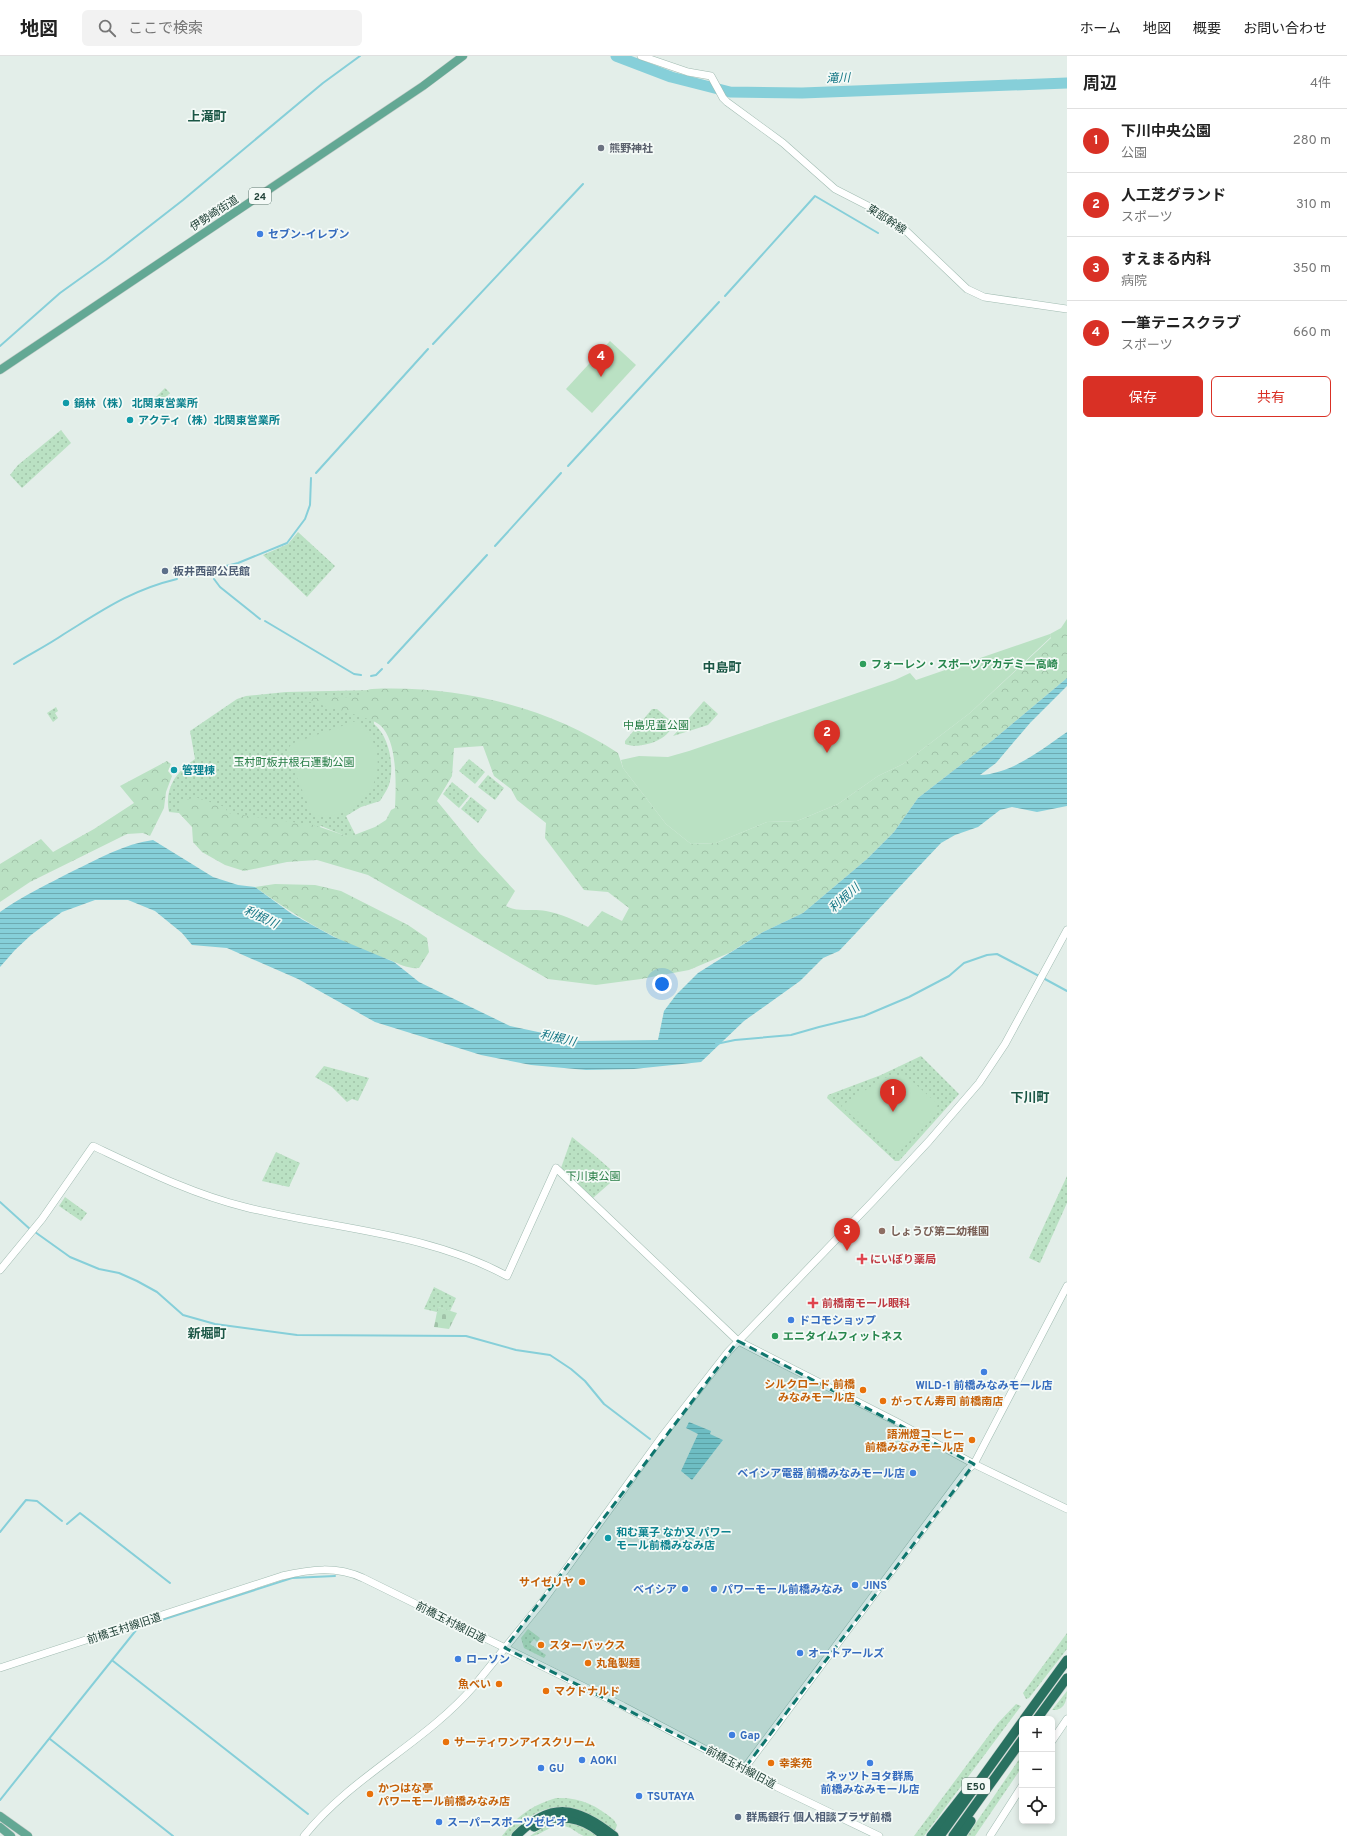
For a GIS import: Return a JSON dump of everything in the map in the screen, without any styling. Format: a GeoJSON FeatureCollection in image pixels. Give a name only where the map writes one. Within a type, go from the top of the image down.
{"type":"FeatureCollection","features":[{"type":"Feature","properties":{"kind":"highway"},"geometry":{"type":"LineString","coordinates":[[1026,1716],[1067,1660]]}},
{"type":"Feature","properties":{"kind":"highway"},"geometry":{"type":"LineString","coordinates":[[1039,1716],[1067,1678]]}},
{"type":"Feature","properties":{"kind":"highway","name":"E50"},"geometry":{"type":"LineString","coordinates":[[940,1836],[1019,1726]]}},
{"type":"Feature","properties":{"kind":"highway"},"geometry":{"type":"LineString","coordinates":[[931,1836],[1012,1736]]}},
{"type":"Feature","properties":{"kind":"highway","name":"E50"},"geometry":{"type":"LineString","coordinates":[[953,1836],[1019,1745]]}},
{"type":"Feature","properties":{"kind":"highway"},"geometry":{"type":"LineString","coordinates":[[961,1836],[1019,1746]]}},
{"type":"Feature","properties":{"kind":"highway"},"geometry":{"type":"LineString","coordinates":[[516,1836],[535,1819],[546,1814],[561,1811],[577,1814],[589,1819],[614,1836]]}},
{"type":"Feature","properties":{"kind":"highway"},"geometry":{"type":"LineString","coordinates":[[525,1836],[534,1827],[548,1820],[560,1817],[580,1822],[604,1836]]}},
{"type":"Feature","properties":{"kind":"main road","name":"伊勢崎街道"},"geometry":{"type":"LineString","coordinates":[[0,370],[423,86],[463,56]]}},
{"type":"Feature","properties":{"kind":"main road"},"geometry":{"type":"LineString","coordinates":[[0,1816],[28,1836]]}},
{"type":"Feature","properties":{"kind":"main road"},"geometry":{"type":"LineString","coordinates":[[0,1828],[11,1836]]}},
{"type":"Feature","properties":{"kind":"street","name":"東部幹線"},"geometry":{"type":"LineString","coordinates":[[640,56],[688,72],[708,75],[715,81],[720,94],[727,102],[783,143],[836,189],[876,210],[902,227],[967,289],[984,297],[1067,309]]}},
{"type":"Feature","properties":{"kind":"street"},"geometry":{"type":"LineString","coordinates":[[304,1836],[335,1802],[428,1730],[465,1696],[543,1601],[666,1432],[728,1352],[930,1140],[979,1083],[1006,1044],[1067,930]]}},
{"type":"Feature","properties":{"kind":"street"},"geometry":{"type":"LineString","coordinates":[[0,1270],[26,1241],[93,1146],[182,1187],[217,1199],[279,1215],[390,1235],[456,1255],[507,1276],[556,1168],[738,1341],[888,1417],[974,1464],[1067,1509]]}},
{"type":"Feature","properties":{"kind":"street"},"geometry":{"type":"LineString","coordinates":[[744,1769],[967,1470],[974,1464],[1067,1286]]}},
{"type":"Feature","properties":{"kind":"street","name":"前橋玉村線旧道"},"geometry":{"type":"LineString","coordinates":[[0,1668],[282,1576],[318,1569],[338,1570],[359,1576],[623,1706],[744,1769],[879,1836]]}},
{"type":"Feature","properties":{"kind":"street"},"geometry":{"type":"LineString","coordinates":[[1055,1737],[1067,1719]]}},
{"type":"Feature","properties":{"kind":"street"},"geometry":{"type":"LineString","coordinates":[[990,1836],[1021,1788]]}},
{"type":"Feature","properties":{"kind":"highlighted area"},"geometry":{"type":"Polygon","coordinates":[[[738,1341],[974,1464],[744,1769],[505,1648],[738,1341]]]}},
{"type":"Feature","properties":{"kind":"green space"},"geometry":{"type":"Polygon","coordinates":[[[610,341],[636,365],[592,413],[566,389],[610,341]]]}},
{"type":"Feature","properties":{"kind":"green space"},"geometry":{"type":"Polygon","coordinates":[[[165,388],[170,393],[158,405],[153,400],[165,388]]]}},
{"type":"Feature","properties":{"kind":"green space"},"geometry":{"type":"Polygon","coordinates":[[[61,430],[71,443],[22,488],[10,475],[18,465],[61,430]]]}},
{"type":"Feature","properties":{"kind":"green space"},"geometry":{"type":"Polygon","coordinates":[[[298,532],[335,566],[307,597],[263,555],[288,544],[298,532]]]}},
{"type":"Feature","properties":{"kind":"green space"},"geometry":{"type":"Polygon","coordinates":[[[1067,619],[1067,678],[993,740],[918,798],[894,832],[867,859],[803,913],[763,932],[729,953],[689,970],[641,979],[596,985],[548,979],[368,875],[317,860],[287,862],[244,871],[225,865],[202,852],[193,842],[192,827],[179,813],[181,802],[195,797],[225,807],[228,813],[314,825],[349,837],[375,827],[386,820],[391,810],[395,808],[395,764],[393,752],[386,732],[380,725],[367,718],[306,701],[307,696],[355,697],[370,689],[404,689],[468,695],[500,702],[532,711],[591,737],[618,753],[623,768],[666,824],[691,844],[716,843],[767,822],[797,821],[838,804],[878,776],[903,764],[970,713],[1051,638],[1050,634],[1061,628],[1067,619]],[[483,746],[454,748],[452,776],[437,801],[478,851],[515,891],[506,906],[520,910],[541,910],[552,912],[588,927],[602,911],[622,921],[629,908],[608,892],[584,890],[545,838],[546,823],[517,800],[511,789],[494,776],[483,746]]]}},
{"type":"Feature","properties":{"kind":"green space"},"geometry":{"type":"Polygon","coordinates":[[[1050,634],[1051,637],[970,713],[903,764],[878,776],[838,804],[797,821],[767,822],[716,843],[691,844],[666,824],[623,768],[621,760],[639,756],[668,757],[689,751],[895,680],[910,673],[916,680],[1050,634]]]}},
{"type":"Feature","properties":{"kind":"green space","name":"玉村町板井根石運動公園"},"geometry":{"type":"Polygon","coordinates":[[[372,690],[374,724],[384,736],[387,744],[391,761],[391,777],[389,785],[380,801],[361,807],[346,816],[356,836],[350,838],[321,826],[304,837],[199,815],[169,812],[168,795],[173,781],[182,769],[195,759],[190,731],[237,699],[246,696],[286,692],[372,690]]]}},
{"type":"Feature","properties":{"kind":"green space"},"geometry":{"type":"Polygon","coordinates":[[[704,701],[718,714],[708,725],[673,736],[704,701]]]}},
{"type":"Feature","properties":{"kind":"green space"},"geometry":{"type":"Polygon","coordinates":[[[56,707],[58,711],[55,713],[58,718],[53,722],[47,713],[56,707]]]}},
{"type":"Feature","properties":{"kind":"green space","name":"中島児童公園"},"geometry":{"type":"Polygon","coordinates":[[[652,709],[657,709],[673,723],[671,729],[661,739],[654,742],[638,746],[625,744],[625,741],[652,709]]]}},
{"type":"Feature","properties":{"kind":"green space"},"geometry":{"type":"Polygon","coordinates":[[[356,721],[368,732],[376,750],[378,766],[375,780],[368,794],[358,804],[344,812],[329,816],[312,815],[287,752],[291,744],[356,721]]]}},
{"type":"Feature","properties":{"kind":"green space"},"geometry":{"type":"Polygon","coordinates":[[[469,759],[485,772],[475,784],[459,771],[469,759]]]}},
{"type":"Feature","properties":{"kind":"green space"},"geometry":{"type":"Polygon","coordinates":[[[167,761],[171,764],[168,771],[172,776],[166,792],[164,808],[150,836],[143,833],[127,834],[30,882],[0,902],[0,864],[41,839],[53,852],[94,829],[134,803],[120,786],[167,761]]]}},
{"type":"Feature","properties":{"kind":"green space"},"geometry":{"type":"Polygon","coordinates":[[[488,775],[504,788],[495,800],[478,787],[488,775]]]}},
{"type":"Feature","properties":{"kind":"green space"},"geometry":{"type":"Polygon","coordinates":[[[452,782],[469,796],[459,808],[443,794],[452,782]]]}},
{"type":"Feature","properties":{"kind":"green space"},"geometry":{"type":"Polygon","coordinates":[[[471,797],[487,810],[478,823],[461,809],[471,797]]]}},
{"type":"Feature","properties":{"kind":"green space"},"geometry":{"type":"Polygon","coordinates":[[[275,884],[315,885],[341,891],[408,925],[427,938],[429,952],[419,968],[404,966],[372,954],[320,929],[255,887],[275,884]]]}},
{"type":"Feature","properties":{"kind":"green space"},"geometry":{"type":"Polygon","coordinates":[[[921,1056],[959,1094],[899,1161],[895,1161],[827,1098],[828,1095],[881,1075],[921,1056]]]}},
{"type":"Feature","properties":{"kind":"green space"},"geometry":{"type":"Polygon","coordinates":[[[324,1066],[369,1078],[358,1101],[352,1099],[347,1102],[332,1087],[315,1077],[324,1066]]]}},
{"type":"Feature","properties":{"kind":"green space"},"geometry":{"type":"Polygon","coordinates":[[[895,1075],[906,1076],[938,1104],[934,1117],[900,1151],[890,1149],[841,1106],[884,1078],[895,1075]]]}},
{"type":"Feature","properties":{"kind":"green space","name":"下川東公園"},"geometry":{"type":"Polygon","coordinates":[[[572,1137],[618,1176],[593,1198],[561,1168],[572,1137]]]}},
{"type":"Feature","properties":{"kind":"green space"},"geometry":{"type":"Polygon","coordinates":[[[276,1152],[300,1163],[289,1187],[262,1181],[276,1152]]]}},
{"type":"Feature","properties":{"kind":"green space"},"geometry":{"type":"Polygon","coordinates":[[[1067,1176],[1067,1203],[1040,1263],[1029,1258],[1067,1176]]]}},
{"type":"Feature","properties":{"kind":"green space"},"geometry":{"type":"Polygon","coordinates":[[[65,1197],[87,1213],[81,1221],[59,1206],[65,1197]]]}},
{"type":"Feature","properties":{"kind":"green space"},"geometry":{"type":"Polygon","coordinates":[[[434,1287],[456,1298],[450,1311],[438,1307],[437,1312],[424,1309],[434,1287]]]}},
{"type":"Feature","properties":{"kind":"green space"},"geometry":{"type":"Polygon","coordinates":[[[438,1307],[457,1313],[449,1329],[434,1327],[438,1307]]]}},
{"type":"Feature","properties":{"kind":"green space"},"geometry":{"type":"Polygon","coordinates":[[[528,1629],[540,1638],[537,1642],[534,1639],[530,1644],[546,1655],[544,1658],[524,1648],[521,1638],[528,1629]]]}},
{"type":"Feature","properties":{"kind":"green space"},"geometry":{"type":"Polygon","coordinates":[[[1067,1633],[1067,1649],[1029,1698],[1026,1699],[1023,1693],[1067,1633]]]}},
{"type":"Feature","properties":{"kind":"green space"},"geometry":{"type":"Polygon","coordinates":[[[1067,1691],[1064,1705],[1059,1709],[1052,1710],[1067,1691]]]}},
{"type":"Feature","properties":{"kind":"green space"},"geometry":{"type":"Polygon","coordinates":[[[1016,1704],[1021,1706],[924,1836],[914,1836],[998,1723],[1016,1704]]]}},
{"type":"Feature","properties":{"kind":"green space"},"geometry":{"type":"Polygon","coordinates":[[[1019,1759],[1019,1771],[975,1836],[967,1836],[1019,1759]]]}},
{"type":"Feature","properties":{"kind":"green space"},"geometry":{"type":"Polygon","coordinates":[[[556,1798],[573,1799],[594,1806],[614,1820],[617,1825],[615,1831],[601,1821],[587,1814],[574,1809],[561,1807],[548,1809],[536,1814],[523,1823],[510,1836],[502,1836],[519,1817],[526,1812],[540,1804],[556,1798]]]}},
{"type":"Feature","properties":{"kind":"green space"},"geometry":{"type":"Polygon","coordinates":[[[568,1822],[585,1828],[597,1836],[584,1836],[568,1827],[557,1826],[534,1836],[530,1836],[547,1825],[568,1822]]]}},
{"type":"Feature","properties":{"kind":"water","name":"利根川"},"geometry":{"type":"Polygon","coordinates":[[[1067,678],[1067,686],[1030,723],[996,763],[980,775],[1004,770],[1026,760],[1067,732],[1067,806],[1037,812],[1012,807],[1000,810],[978,827],[955,835],[941,843],[839,951],[823,958],[800,981],[744,1021],[701,1062],[634,1069],[586,1070],[531,1065],[481,1055],[375,1022],[298,979],[227,948],[192,945],[182,933],[155,911],[128,900],[95,900],[62,912],[31,935],[0,967],[0,912],[35,890],[102,857],[122,848],[153,840],[213,877],[238,885],[255,887],[292,914],[334,937],[394,962],[419,982],[510,1026],[580,1041],[658,1040],[664,1011],[676,995],[698,973],[763,932],[803,913],[867,859],[894,832],[918,798],[993,740],[1067,678]]]}},
{"type":"Feature","properties":{"kind":"water"},"geometry":{"type":"Polygon","coordinates":[[[689,1422],[711,1431],[710,1434],[723,1440],[692,1480],[681,1471],[698,1434],[686,1428],[689,1422]]]}},
{"type":"Feature","properties":{"kind":"waterway"},"geometry":{"type":"LineString","coordinates":[[0,346],[60,293],[106,260],[183,200],[323,83],[360,56]]}},
{"type":"Feature","properties":{"kind":"waterway","name":"滝川"},"geometry":{"type":"LineString","coordinates":[[616,56],[671,77],[730,92],[802,93],[1067,83]]}},
{"type":"Feature","properties":{"kind":"waterway"},"geometry":{"type":"LineString","coordinates":[[433,344],[583,184]]}},
{"type":"Feature","properties":{"kind":"waterway"},"geometry":{"type":"LineString","coordinates":[[725,296],[815,196],[878,233]]}},
{"type":"Feature","properties":{"kind":"waterway"},"geometry":{"type":"LineString","coordinates":[[568,466],[719,302]]}},
{"type":"Feature","properties":{"kind":"waterway"},"geometry":{"type":"LineString","coordinates":[[316,473],[428,349]]}},
{"type":"Feature","properties":{"kind":"waterway"},"geometry":{"type":"LineString","coordinates":[[495,546],[561,473]]}},
{"type":"Feature","properties":{"kind":"waterway"},"geometry":{"type":"LineString","coordinates":[[187,576],[238,563],[287,543],[305,519],[310,505],[311,478]]}},
{"type":"Feature","properties":{"kind":"waterway"},"geometry":{"type":"LineString","coordinates":[[388,663],[487,555]]}},
{"type":"Feature","properties":{"kind":"waterway"},"geometry":{"type":"LineString","coordinates":[[14,664],[131,595],[177,579]]}},
{"type":"Feature","properties":{"kind":"waterway"},"geometry":{"type":"LineString","coordinates":[[214,579],[220,587],[260,619]]}},
{"type":"Feature","properties":{"kind":"waterway"},"geometry":{"type":"LineString","coordinates":[[265,621],[354,674],[361,675]]}},
{"type":"Feature","properties":{"kind":"waterway"},"geometry":{"type":"LineString","coordinates":[[371,676],[376,675],[382,669]]}},
{"type":"Feature","properties":{"kind":"waterway"},"geometry":{"type":"LineString","coordinates":[[716,1044],[735,1040],[791,1035],[864,1016],[909,997],[949,976],[964,963],[987,955],[997,954],[1039,976]]}},
{"type":"Feature","properties":{"kind":"waterway"},"geometry":{"type":"LineString","coordinates":[[1043,978],[1067,991]]}},
{"type":"Feature","properties":{"kind":"waterway"},"geometry":{"type":"LineString","coordinates":[[0,1202],[31,1230]]}},
{"type":"Feature","properties":{"kind":"waterway"},"geometry":{"type":"LineString","coordinates":[[35,1232],[70,1257],[99,1269],[119,1273],[157,1292],[183,1315],[215,1324],[297,1335],[466,1336],[516,1350],[550,1355],[571,1369],[585,1381],[604,1404],[650,1439]]}},
{"type":"Feature","properties":{"kind":"waterway"},"geometry":{"type":"LineString","coordinates":[[0,1532],[26,1500],[37,1501],[62,1521]]}},
{"type":"Feature","properties":{"kind":"waterway"},"geometry":{"type":"LineString","coordinates":[[67,1524],[80,1513],[170,1583]]}},
{"type":"Feature","properties":{"kind":"waterway"},"geometry":{"type":"LineString","coordinates":[[146,1625],[292,1578],[335,1576]]}},
{"type":"Feature","properties":{"kind":"waterway"},"geometry":{"type":"LineString","coordinates":[[0,1800],[137,1629]]}},
{"type":"Feature","properties":{"kind":"waterway"},"geometry":{"type":"LineString","coordinates":[[113,1661],[308,1814]]}},
{"type":"Feature","properties":{"kind":"waterway"},"geometry":{"type":"LineString","coordinates":[[50,1739],[173,1836]]}},
{"type":"Feature","properties":{"kind":"place","name":"熊野神社"},"geometry":{"type":"Point","coordinates":[601,148]}},
{"type":"Feature","properties":{"kind":"place","name":"セブン-イレブン"},"geometry":{"type":"Point","coordinates":[260,234]}},
{"type":"Feature","properties":{"kind":"place","name":"一筆テニスクラブ"},"geometry":{"type":"Point","coordinates":[601,377]}},
{"type":"Feature","properties":{"kind":"place","name":"鍋林（株） 北関東営業所"},"geometry":{"type":"Point","coordinates":[66,403]}},
{"type":"Feature","properties":{"kind":"place","name":"アクティ（株）北関東営業所"},"geometry":{"type":"Point","coordinates":[130,420]}},
{"type":"Feature","properties":{"kind":"place","name":"板井西部公民館"},"geometry":{"type":"Point","coordinates":[165,571]}},
{"type":"Feature","properties":{"kind":"place","name":"フォーレン・スポーツアカデミー高崎"},"geometry":{"type":"Point","coordinates":[863,664]}},
{"type":"Feature","properties":{"kind":"place","name":"人工芝グランド"},"geometry":{"type":"Point","coordinates":[827,753]}},
{"type":"Feature","properties":{"kind":"place","name":"管理棟"},"geometry":{"type":"Point","coordinates":[174,770]}},
{"type":"Feature","properties":{"kind":"place","name":"下川中央公園"},"geometry":{"type":"Point","coordinates":[893,1112]}},
{"type":"Feature","properties":{"kind":"place","name":"しょうび第二幼稚園"},"geometry":{"type":"Point","coordinates":[882,1231]}},
{"type":"Feature","properties":{"kind":"place","name":"すえまる内科"},"geometry":{"type":"Point","coordinates":[847,1251]}},
{"type":"Feature","properties":{"kind":"place","name":"にいぼり薬局"},"geometry":{"type":"Point","coordinates":[862,1259]}},
{"type":"Feature","properties":{"kind":"place","name":"前橋南モール眼科"},"geometry":{"type":"Point","coordinates":[813,1303]}},
{"type":"Feature","properties":{"kind":"place","name":"ドコモショップ"},"geometry":{"type":"Point","coordinates":[791,1320]}},
{"type":"Feature","properties":{"kind":"place","name":"エニタイムフィットネス"},"geometry":{"type":"Point","coordinates":[775,1336]}},
{"type":"Feature","properties":{"kind":"place","name":"WILD-1 前橋みなみモール店"},"geometry":{"type":"Point","coordinates":[984,1372]}},
{"type":"Feature","properties":{"kind":"place","name":"シルクロード 前橋 みなみモール店"},"geometry":{"type":"Point","coordinates":[863,1390]}},
{"type":"Feature","properties":{"kind":"place","name":"がってん寿司 前橋南店"},"geometry":{"type":"Point","coordinates":[883,1401]}},
{"type":"Feature","properties":{"kind":"place","name":"語洲燈コーヒー 前橋みなみモール店"},"geometry":{"type":"Point","coordinates":[972,1440]}},
{"type":"Feature","properties":{"kind":"place","name":"ベイシア電器 前橋みなみモール店"},"geometry":{"type":"Point","coordinates":[913,1473]}},
{"type":"Feature","properties":{"kind":"place","name":"和む菓子 なか又 パワー モール前橋みなみ店"},"geometry":{"type":"Point","coordinates":[608,1538]}},
{"type":"Feature","properties":{"kind":"place","name":"サイゼリヤ"},"geometry":{"type":"Point","coordinates":[582,1582]}},
{"type":"Feature","properties":{"kind":"place","name":"JINS"},"geometry":{"type":"Point","coordinates":[855,1585]}},
{"type":"Feature","properties":{"kind":"place","name":"ベイシア"},"geometry":{"type":"Point","coordinates":[685,1589]}},
{"type":"Feature","properties":{"kind":"place","name":"パワーモール前橋みなみ"},"geometry":{"type":"Point","coordinates":[714,1589]}},
{"type":"Feature","properties":{"kind":"place","name":"スターバックス"},"geometry":{"type":"Point","coordinates":[541,1645]}},
{"type":"Feature","properties":{"kind":"place","name":"オートアールズ"},"geometry":{"type":"Point","coordinates":[800,1653]}},
{"type":"Feature","properties":{"kind":"place","name":"ローソン"},"geometry":{"type":"Point","coordinates":[458,1659]}},
{"type":"Feature","properties":{"kind":"place","name":"丸亀製麺"},"geometry":{"type":"Point","coordinates":[588,1663]}},
{"type":"Feature","properties":{"kind":"place","name":"魚べい"},"geometry":{"type":"Point","coordinates":[499,1684]}},
{"type":"Feature","properties":{"kind":"place","name":"マクドナルド"},"geometry":{"type":"Point","coordinates":[546,1691]}},
{"type":"Feature","properties":{"kind":"place","name":"Gap"},"geometry":{"type":"Point","coordinates":[732,1735]}},
{"type":"Feature","properties":{"kind":"place","name":"サーティワンアイスクリーム"},"geometry":{"type":"Point","coordinates":[446,1742]}},
{"type":"Feature","properties":{"kind":"place","name":"AOKI"},"geometry":{"type":"Point","coordinates":[582,1760]}},
{"type":"Feature","properties":{"kind":"place","name":"幸楽苑"},"geometry":{"type":"Point","coordinates":[771,1763]}},
{"type":"Feature","properties":{"kind":"place","name":"ネッツトヨタ群馬 前橋みなみモール店"},"geometry":{"type":"Point","coordinates":[870,1763]}},
{"type":"Feature","properties":{"kind":"place","name":"GU"},"geometry":{"type":"Point","coordinates":[541,1768]}},
{"type":"Feature","properties":{"kind":"place","name":"かつはな亭 パワーモール前橋みなみ店"},"geometry":{"type":"Point","coordinates":[370,1794]}},
{"type":"Feature","properties":{"kind":"place","name":"TSUTAYA"},"geometry":{"type":"Point","coordinates":[639,1796]}},
{"type":"Feature","properties":{"kind":"place","name":"群馬銀行 個人相談プラザ前橋"},"geometry":{"type":"Point","coordinates":[738,1817]}},
{"type":"Feature","properties":{"kind":"place","name":"スーパースポーツゼビオ"},"geometry":{"type":"Point","coordinates":[439,1822]}},
{"type":"Feature","properties":{"kind":"district","name":"上滝町"},"geometry":{"type":"Point","coordinates":[207,116]}},
{"type":"Feature","properties":{"kind":"district","name":"中島町"},"geometry":{"type":"Point","coordinates":[722,667]}},
{"type":"Feature","properties":{"kind":"district","name":"下川町"},"geometry":{"type":"Point","coordinates":[1030,1097]}},
{"type":"Feature","properties":{"kind":"district","name":"新堀町"},"geometry":{"type":"Point","coordinates":[207,1333]}}]}
